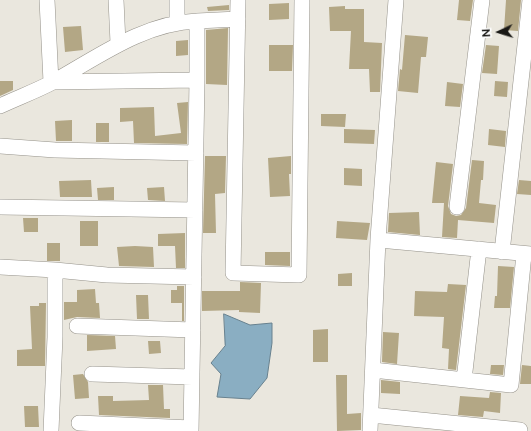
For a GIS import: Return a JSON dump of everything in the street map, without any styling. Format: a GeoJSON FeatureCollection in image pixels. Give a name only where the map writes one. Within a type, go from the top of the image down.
{"type":"FeatureCollection","features":[{"type":"Feature","properties":{"kind":"street"},"geometry":{"type":"LineString","coordinates":[[47,0],[52,82]]}},
{"type":"Feature","properties":{"kind":"street"},"geometry":{"type":"LineString","coordinates":[[116,0],[118,43]]}},
{"type":"Feature","properties":{"kind":"street"},"geometry":{"type":"LineString","coordinates":[[177,0],[177,21]]}},
{"type":"Feature","properties":{"kind":"street"},"geometry":{"type":"LineString","coordinates":[[238,0],[233,273],[299,275],[302,0]]}},
{"type":"Feature","properties":{"kind":"street"},"geometry":{"type":"LineString","coordinates":[[370,431],[380,240],[396,0]]}},
{"type":"Feature","properties":{"kind":"street"},"geometry":{"type":"LineString","coordinates":[[457,207],[482,0]]}},
{"type":"Feature","properties":{"kind":"street"},"geometry":{"type":"LineString","coordinates":[[502,252],[530,0]]}},
{"type":"Feature","properties":{"kind":"street"},"geometry":{"type":"LineString","coordinates":[[0,106],[52,82],[118,43],[177,21],[238,19]]}},
{"type":"Feature","properties":{"kind":"street"},"geometry":{"type":"LineString","coordinates":[[79,423],[191,430],[198,80],[197,20]]}},
{"type":"Feature","properties":{"kind":"street"},"geometry":{"type":"LineString","coordinates":[[52,82],[198,80]]}},
{"type":"Feature","properties":{"kind":"street"},"geometry":{"type":"LineString","coordinates":[[0,146],[56,150],[196,154]]}},
{"type":"Feature","properties":{"kind":"street"},"geometry":{"type":"LineString","coordinates":[[0,207],[195,210]]}},
{"type":"Feature","properties":{"kind":"street"},"geometry":{"type":"LineString","coordinates":[[373,370],[511,385],[528,254],[380,240]]}},
{"type":"Feature","properties":{"kind":"street"},"geometry":{"type":"LineString","coordinates":[[464,380],[479,250]]}},
{"type":"Feature","properties":{"kind":"street"},"geometry":{"type":"LineString","coordinates":[[0,267],[107,275],[194,278]]}},
{"type":"Feature","properties":{"kind":"street"},"geometry":{"type":"LineString","coordinates":[[51,431],[55,337],[55,270]]}},
{"type":"Feature","properties":{"kind":"street"},"geometry":{"type":"LineString","coordinates":[[78,326],[193,330]]}},
{"type":"Feature","properties":{"kind":"street"},"geometry":{"type":"LineString","coordinates":[[92,374],[192,377]]}},
{"type":"Feature","properties":{"kind":"street"},"geometry":{"type":"LineString","coordinates":[[371,415],[520,430]]}},
{"type":"Feature","properties":{"kind":"water"},"geometry":{"type":"Polygon","coordinates":[[[224,314],[250,325],[272,323],[272,343],[267,378],[250,399],[217,397],[221,374],[211,363],[225,346],[224,314]]]}},
{"type":"Feature","properties":{"kind":"building"},"geometry":{"type":"Polygon","coordinates":[[[459,0],[473,0],[470,21],[457,20],[459,0]]]}},
{"type":"Feature","properties":{"kind":"building"},"geometry":{"type":"Polygon","coordinates":[[[506,0],[521,0],[518,31],[504,30],[506,0]]]}},
{"type":"Feature","properties":{"kind":"building"},"geometry":{"type":"Polygon","coordinates":[[[289,3],[289,19],[269,20],[269,4],[289,3]]]}},
{"type":"Feature","properties":{"kind":"building"},"geometry":{"type":"Polygon","coordinates":[[[229,5],[229,10],[208,11],[207,7],[229,5]]]}},
{"type":"Feature","properties":{"kind":"building"},"geometry":{"type":"Polygon","coordinates":[[[345,6],[345,9],[364,9],[364,42],[382,43],[380,92],[370,92],[369,69],[349,69],[351,31],[330,31],[329,7],[345,6]]]}},
{"type":"Feature","properties":{"kind":"building"},"geometry":{"type":"Polygon","coordinates":[[[81,26],[83,50],[65,52],[63,27],[81,26]]]}},
{"type":"Feature","properties":{"kind":"building"},"geometry":{"type":"Polygon","coordinates":[[[228,28],[227,85],[206,84],[206,30],[228,28]]]}},
{"type":"Feature","properties":{"kind":"building"},"geometry":{"type":"Polygon","coordinates":[[[405,35],[428,37],[426,57],[421,57],[418,93],[398,91],[400,69],[402,70],[405,35]]]}},
{"type":"Feature","properties":{"kind":"building"},"geometry":{"type":"Polygon","coordinates":[[[188,40],[188,55],[176,56],[176,41],[188,40]]]}},
{"type":"Feature","properties":{"kind":"building"},"geometry":{"type":"Polygon","coordinates":[[[269,45],[293,45],[292,71],[269,71],[269,45]]]}},
{"type":"Feature","properties":{"kind":"building"},"geometry":{"type":"Polygon","coordinates":[[[486,45],[499,46],[497,74],[482,73],[486,45]]]}},
{"type":"Feature","properties":{"kind":"building"},"geometry":{"type":"Polygon","coordinates":[[[0,81],[13,81],[13,90],[0,96],[0,81]]]}},
{"type":"Feature","properties":{"kind":"building"},"geometry":{"type":"Polygon","coordinates":[[[495,81],[508,82],[507,97],[494,96],[495,81]]]}},
{"type":"Feature","properties":{"kind":"building"},"geometry":{"type":"Polygon","coordinates":[[[447,82],[463,84],[460,107],[445,106],[447,82]]]}},
{"type":"Feature","properties":{"kind":"building"},"geometry":{"type":"Polygon","coordinates":[[[188,102],[187,144],[134,143],[133,121],[120,122],[120,108],[154,107],[155,136],[181,133],[177,103],[188,102]]]}},
{"type":"Feature","properties":{"kind":"building"},"geometry":{"type":"Polygon","coordinates":[[[321,114],[346,114],[345,127],[321,126],[321,114]]]}},
{"type":"Feature","properties":{"kind":"building"},"geometry":{"type":"Polygon","coordinates":[[[72,120],[72,141],[56,141],[55,121],[72,120]]]}},
{"type":"Feature","properties":{"kind":"building"},"geometry":{"type":"Polygon","coordinates":[[[96,123],[109,123],[109,142],[96,142],[96,123]]]}},
{"type":"Feature","properties":{"kind":"building"},"geometry":{"type":"Polygon","coordinates":[[[344,129],[375,130],[374,144],[344,143],[344,129]]]}},
{"type":"Feature","properties":{"kind":"building"},"geometry":{"type":"Polygon","coordinates":[[[489,129],[506,131],[505,147],[488,145],[489,129]]]}},
{"type":"Feature","properties":{"kind":"building"},"geometry":{"type":"Polygon","coordinates":[[[205,156],[226,156],[225,193],[215,194],[216,233],[203,233],[205,156]]]}},
{"type":"Feature","properties":{"kind":"building"},"geometry":{"type":"Polygon","coordinates":[[[291,156],[291,174],[289,174],[290,196],[270,197],[268,158],[291,156]]]}},
{"type":"Feature","properties":{"kind":"building"},"geometry":{"type":"Polygon","coordinates":[[[472,160],[484,161],[483,180],[481,180],[479,203],[496,205],[494,223],[458,220],[457,238],[442,237],[444,203],[432,203],[436,162],[453,164],[448,206],[451,214],[456,216],[461,215],[466,208],[472,160]]]}},
{"type":"Feature","properties":{"kind":"building"},"geometry":{"type":"Polygon","coordinates":[[[344,168],[362,169],[362,186],[344,185],[344,168]]]}},
{"type":"Feature","properties":{"kind":"building"},"geometry":{"type":"Polygon","coordinates":[[[91,180],[92,197],[60,197],[59,181],[91,180]]]}},
{"type":"Feature","properties":{"kind":"building"},"geometry":{"type":"Polygon","coordinates":[[[519,180],[531,181],[531,195],[517,194],[519,180]]]}},
{"type":"Feature","properties":{"kind":"building"},"geometry":{"type":"Polygon","coordinates":[[[114,187],[114,200],[98,200],[97,188],[114,187]]]}},
{"type":"Feature","properties":{"kind":"building"},"geometry":{"type":"Polygon","coordinates":[[[164,187],[165,201],[148,200],[147,188],[164,187]]]}},
{"type":"Feature","properties":{"kind":"building"},"geometry":{"type":"Polygon","coordinates":[[[419,212],[420,235],[388,232],[389,213],[419,212]]]}},
{"type":"Feature","properties":{"kind":"building"},"geometry":{"type":"Polygon","coordinates":[[[23,218],[38,218],[38,232],[24,232],[23,218]]]}},
{"type":"Feature","properties":{"kind":"building"},"geometry":{"type":"Polygon","coordinates":[[[80,221],[98,221],[98,246],[80,246],[80,221]]]}},
{"type":"Feature","properties":{"kind":"building"},"geometry":{"type":"Polygon","coordinates":[[[337,221],[370,223],[367,240],[336,238],[337,221]]]}},
{"type":"Feature","properties":{"kind":"building"},"geometry":{"type":"Polygon","coordinates":[[[185,233],[185,268],[176,268],[175,246],[158,246],[158,234],[185,233]]]}},
{"type":"Feature","properties":{"kind":"building"},"geometry":{"type":"Polygon","coordinates":[[[47,243],[60,243],[60,261],[47,261],[47,243]]]}},
{"type":"Feature","properties":{"kind":"building"},"geometry":{"type":"Polygon","coordinates":[[[117,247],[153,247],[154,267],[119,266],[117,247]]]}},
{"type":"Feature","properties":{"kind":"building"},"geometry":{"type":"Polygon","coordinates":[[[265,252],[290,252],[290,266],[265,265],[265,252]]]}},
{"type":"Feature","properties":{"kind":"building"},"geometry":{"type":"Polygon","coordinates":[[[498,266],[514,267],[510,308],[494,308],[495,296],[497,296],[498,266]]]}},
{"type":"Feature","properties":{"kind":"building"},"geometry":{"type":"Polygon","coordinates":[[[352,273],[352,286],[338,286],[338,274],[352,273]]]}},
{"type":"Feature","properties":{"kind":"building"},"geometry":{"type":"Polygon","coordinates":[[[240,282],[261,283],[260,313],[239,312],[239,310],[202,311],[202,291],[240,291],[240,282]]]}},
{"type":"Feature","properties":{"kind":"building"},"geometry":{"type":"Polygon","coordinates":[[[448,284],[466,285],[456,370],[448,369],[449,349],[442,348],[444,317],[414,316],[415,291],[447,292],[448,284]]]}},
{"type":"Feature","properties":{"kind":"building"},"geometry":{"type":"Polygon","coordinates":[[[177,286],[184,286],[184,321],[182,321],[182,303],[171,303],[171,290],[177,290],[177,286]]]}},
{"type":"Feature","properties":{"kind":"building"},"geometry":{"type":"Polygon","coordinates":[[[95,289],[96,303],[99,303],[100,318],[77,317],[64,320],[64,302],[77,302],[77,290],[95,289]]]}},
{"type":"Feature","properties":{"kind":"building"},"geometry":{"type":"Polygon","coordinates":[[[136,295],[148,295],[149,319],[137,319],[136,295]]]}},
{"type":"Feature","properties":{"kind":"building"},"geometry":{"type":"Polygon","coordinates":[[[39,303],[46,303],[45,366],[17,366],[17,350],[32,349],[30,306],[39,306],[39,303]]]}},
{"type":"Feature","properties":{"kind":"building"},"geometry":{"type":"Polygon","coordinates":[[[328,329],[328,362],[313,362],[313,330],[328,329]]]}},
{"type":"Feature","properties":{"kind":"building"},"geometry":{"type":"Polygon","coordinates":[[[383,332],[399,333],[397,364],[382,362],[383,332]]]}},
{"type":"Feature","properties":{"kind":"building"},"geometry":{"type":"Polygon","coordinates":[[[87,335],[115,336],[116,349],[87,351],[87,335]]]}},
{"type":"Feature","properties":{"kind":"building"},"geometry":{"type":"Polygon","coordinates":[[[148,341],[160,341],[161,353],[149,354],[148,341]]]}},
{"type":"Feature","properties":{"kind":"building"},"geometry":{"type":"Polygon","coordinates":[[[491,365],[504,365],[503,375],[490,374],[491,365]]]}},
{"type":"Feature","properties":{"kind":"building"},"geometry":{"type":"Polygon","coordinates":[[[522,365],[531,366],[531,384],[520,384],[522,365]]]}},
{"type":"Feature","properties":{"kind":"building"},"geometry":{"type":"Polygon","coordinates":[[[83,374],[88,382],[89,398],[75,399],[73,375],[83,374]]]}},
{"type":"Feature","properties":{"kind":"building"},"geometry":{"type":"Polygon","coordinates":[[[336,375],[347,375],[347,414],[361,413],[361,430],[337,431],[336,375]]]}},
{"type":"Feature","properties":{"kind":"building"},"geometry":{"type":"Polygon","coordinates":[[[381,380],[400,382],[400,394],[381,393],[381,380]]]}},
{"type":"Feature","properties":{"kind":"building"},"geometry":{"type":"Polygon","coordinates":[[[148,385],[163,385],[164,409],[170,409],[170,418],[99,415],[98,396],[113,396],[113,401],[149,400],[148,385]]]}},
{"type":"Feature","properties":{"kind":"building"},"geometry":{"type":"Polygon","coordinates":[[[490,392],[501,393],[500,413],[484,411],[483,417],[458,415],[460,396],[489,398],[490,392]]]}},
{"type":"Feature","properties":{"kind":"building"},"geometry":{"type":"Polygon","coordinates":[[[24,406],[38,406],[39,427],[25,427],[24,406]]]}}]}
